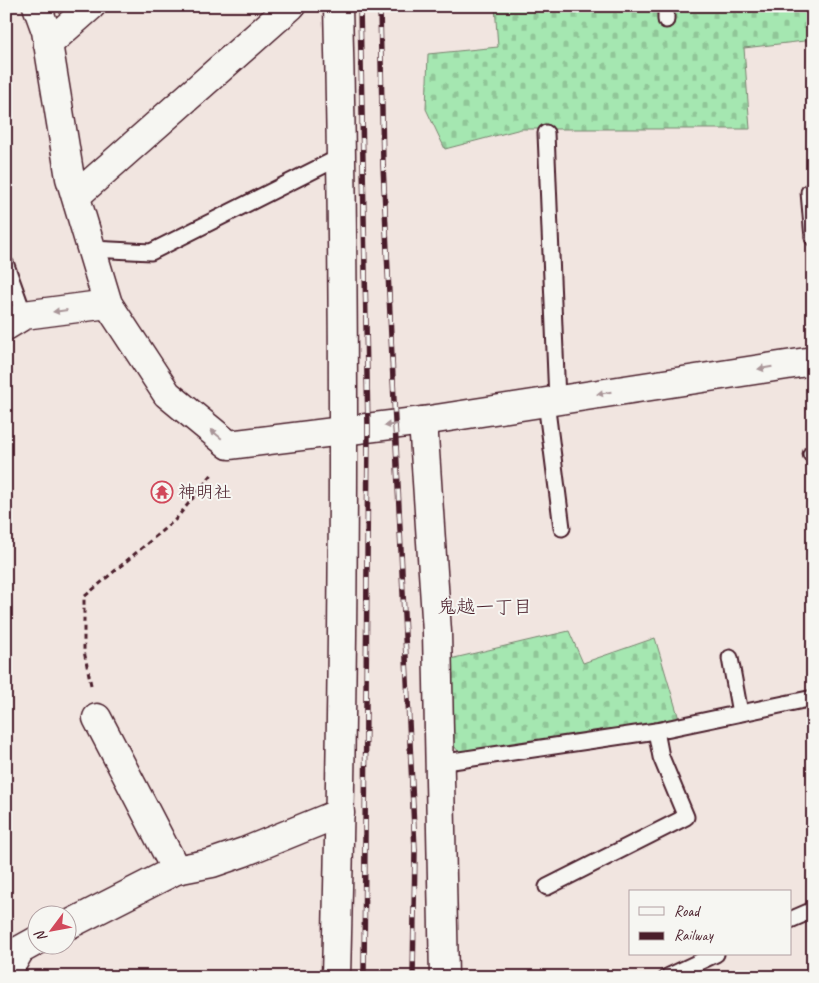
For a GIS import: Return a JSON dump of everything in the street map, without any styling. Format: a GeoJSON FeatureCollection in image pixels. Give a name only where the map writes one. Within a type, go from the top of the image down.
{"type":"FeatureCollection","features":[{"type":"Feature","properties":{"kind":"street"},"geometry":{"type":"LineString","coordinates":[[37,6],[46,31],[70,178],[108,304],[167,394],[229,445],[423,421],[813,361]]}},
{"type":"Feature","properties":{"kind":"street"},"geometry":{"type":"LineString","coordinates":[[48,44],[91,6]]}},
{"type":"Feature","properties":{"kind":"street"},"geometry":{"type":"LineString","coordinates":[[76,196],[291,6]]}},
{"type":"Feature","properties":{"kind":"street"},"geometry":{"type":"LineString","coordinates":[[336,977],[340,813],[344,431],[342,156],[338,6]]}},
{"type":"Feature","properties":{"kind":"street"},"geometry":{"type":"LineString","coordinates":[[15,321],[108,304]]}},
{"type":"Feature","properties":{"kind":"street"},"geometry":{"type":"LineString","coordinates":[[423,421],[437,632],[444,977]]}},
{"type":"Feature","properties":{"kind":"street"},"geometry":{"type":"LineString","coordinates":[[97,718],[176,870]]}},
{"type":"Feature","properties":{"kind":"street"},"geometry":{"type":"LineString","coordinates":[[78,920],[176,870],[212,864],[340,813]]}},
{"type":"Feature","properties":{"kind":"street"},"geometry":{"type":"LineString","coordinates":[[10,977],[11,966],[20,950],[28,946]]}},
{"type":"Feature","properties":{"kind":"lane"},"geometry":{"type":"LineString","coordinates":[[546,133],[551,401],[562,528]]}},
{"type":"Feature","properties":{"kind":"lane"},"geometry":{"type":"LineString","coordinates":[[92,249],[152,252],[342,156]]}},
{"type":"Feature","properties":{"kind":"lane"},"geometry":{"type":"LineString","coordinates":[[809,192],[813,238]]}},
{"type":"Feature","properties":{"kind":"lane"},"geometry":{"type":"LineString","coordinates":[[6,265],[15,321]]}},
{"type":"Feature","properties":{"kind":"lane"},"geometry":{"type":"LineString","coordinates":[[730,658],[740,713]]}},
{"type":"Feature","properties":{"kind":"lane"},"geometry":{"type":"LineString","coordinates":[[439,763],[656,731],[813,698]]}},
{"type":"Feature","properties":{"kind":"lane"},"geometry":{"type":"LineString","coordinates":[[547,887],[686,817],[661,757],[656,731]]}},
{"type":"Feature","properties":{"kind":"lane"},"geometry":{"type":"LineString","coordinates":[[792,919],[813,910]]}},
{"type":"Feature","properties":{"kind":"lane"},"geometry":{"type":"LineString","coordinates":[[666,977],[712,956]]}},
{"type":"Feature","properties":{"kind":"path"},"geometry":{"type":"LineString","coordinates":[[97,718],[84,650],[84,597],[176,518],[220,464],[229,445]]}},
{"type":"Feature","properties":{"kind":"green space"},"geometry":{"type":"Polygon","coordinates":[[[495,6],[813,6],[813,40],[744,48],[750,129],[521,129],[445,149],[426,109],[428,54],[498,47],[495,6]]]}},
{"type":"Feature","properties":{"kind":"green space"},"geometry":{"type":"Polygon","coordinates":[[[569,631],[583,663],[655,638],[679,719],[459,752],[449,740],[450,659],[569,631]]]}},
{"type":"Feature","properties":{"kind":"railway"},"geometry":{"type":"LineString","coordinates":[[360,6],[368,428],[364,977]]}},
{"type":"Feature","properties":{"kind":"railway"},"geometry":{"type":"LineString","coordinates":[[380,6],[383,165],[415,850],[413,977]]}},
{"type":"Feature","properties":{"kind":"place","name":"神明社"},"geometry":{"type":"Point","coordinates":[162,492]}},
{"type":"Feature","properties":{"kind":"district","name":"鬼越一丁目"},"geometry":{"type":"Point","coordinates":[485,607]}}]}
